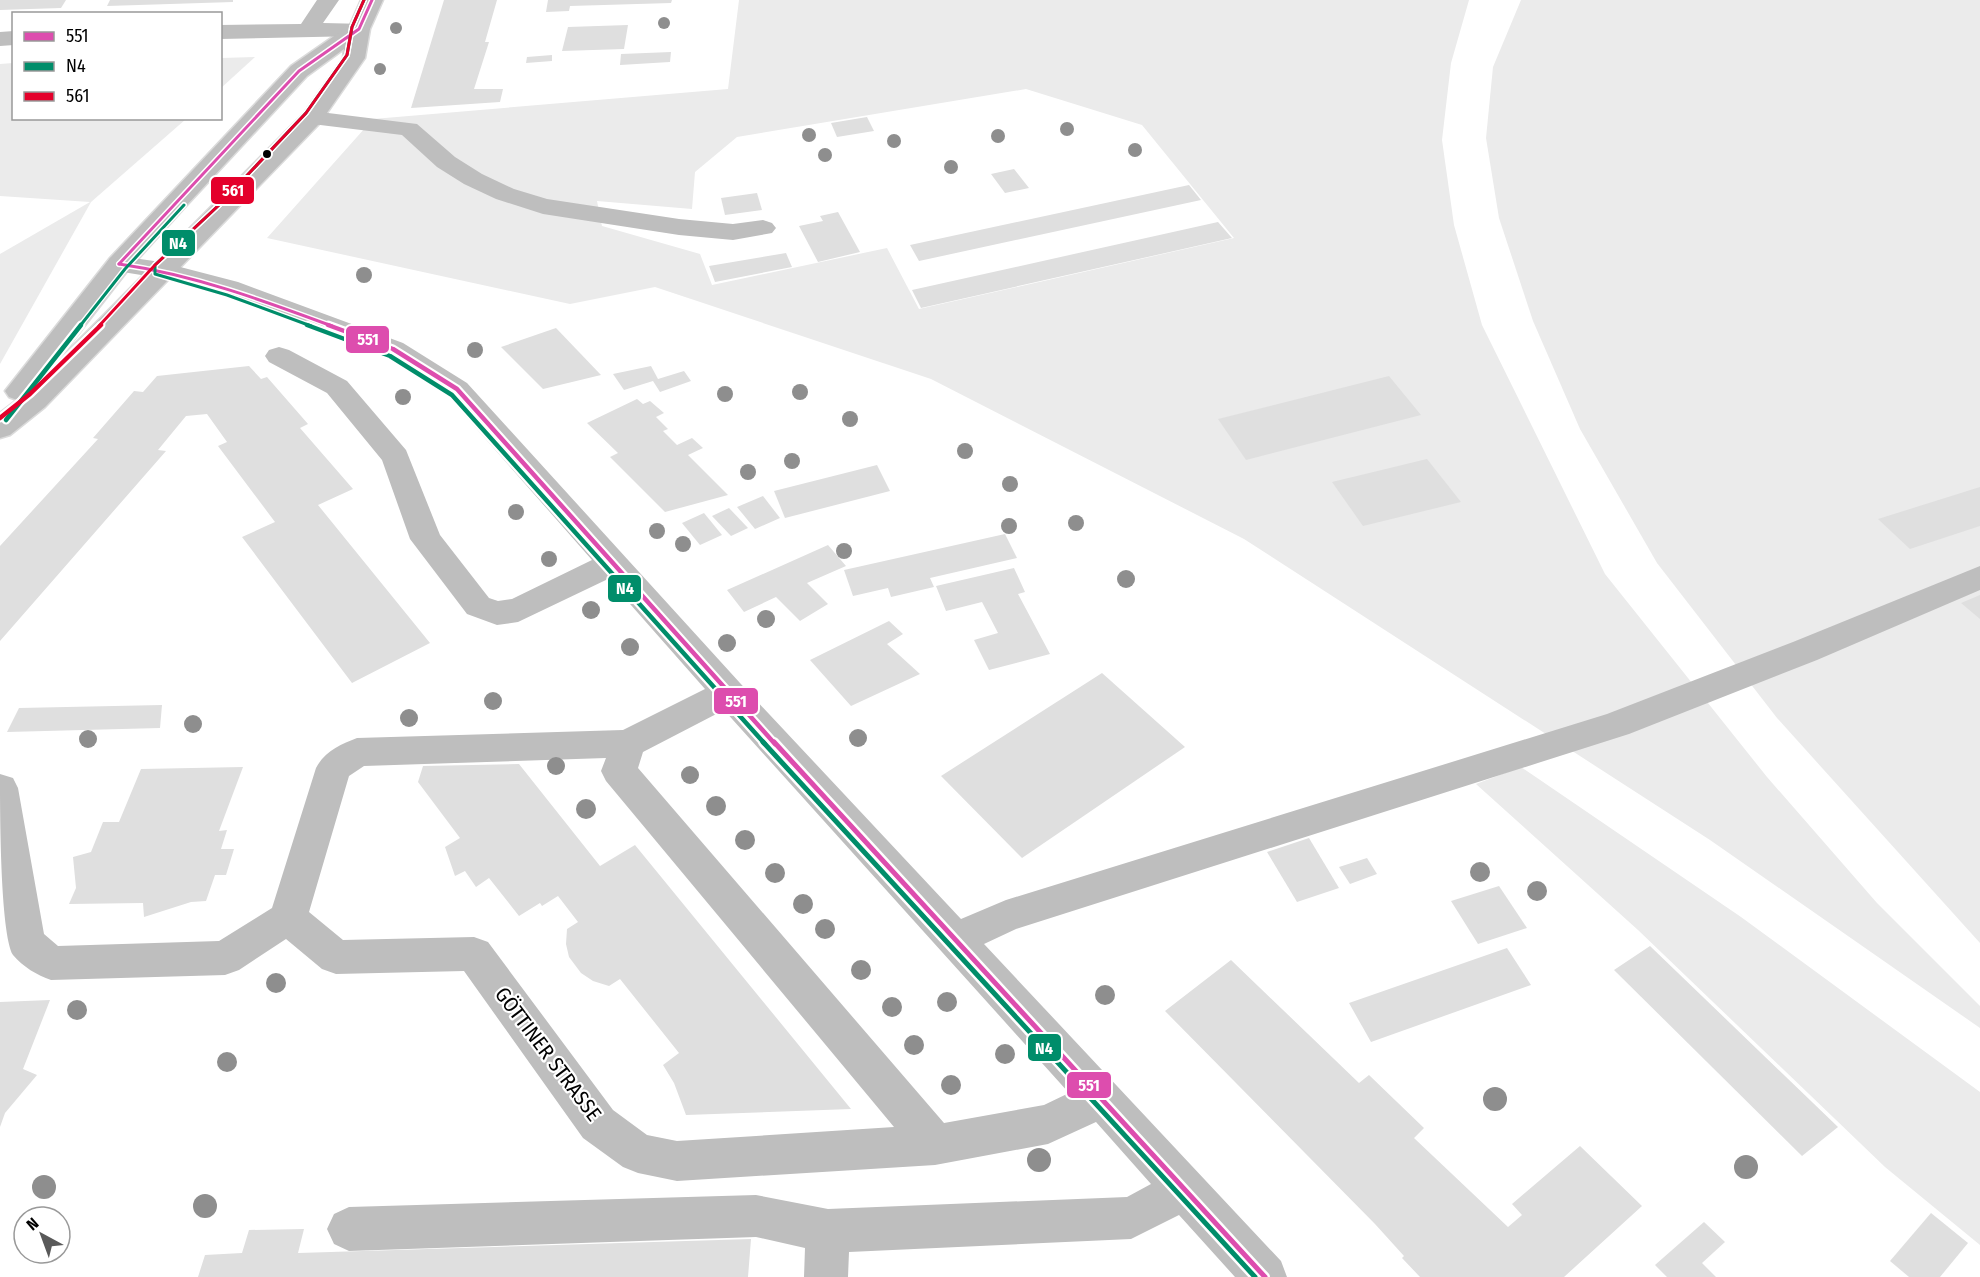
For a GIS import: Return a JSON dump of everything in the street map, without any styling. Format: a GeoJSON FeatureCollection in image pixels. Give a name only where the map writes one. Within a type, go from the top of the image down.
{"type":"FeatureCollection","features":[{"type":"Feature","properties":{"kind":"street"},"geometry":{"type":"LineString","coordinates":[[308,29],[328,0]]}},
{"type":"Feature","properties":{"kind":"street"},"geometry":{"type":"LineString","coordinates":[[0,428],[43,392],[115,321],[161,270],[224,210],[312,118],[354,58],[359,29],[372,0]]}},
{"type":"Feature","properties":{"kind":"street"},"geometry":{"type":"LineString","coordinates":[[222,32],[359,29]]}},
{"type":"Feature","properties":{"kind":"street"},"geometry":{"type":"LineString","coordinates":[[0,415],[119,264],[177,201],[299,71],[359,29]]}},
{"type":"Feature","properties":{"kind":"street"},"geometry":{"type":"LineString","coordinates":[[312,118],[409,129],[446,162],[473,179],[505,194],[543,206],[679,228],[733,232],[763,228]]}},
{"type":"Feature","properties":{"kind":"street"},"geometry":{"type":"LineString","coordinates":[[119,264],[161,270],[229,288],[393,349],[457,389],[728,692],[1266,1277]]}},
{"type":"Feature","properties":{"kind":"street"},"geometry":{"type":"LineString","coordinates":[[279,356],[337,387],[396,457],[426,538],[478,606],[497,613],[518,610],[613,563]]}},
{"type":"Feature","properties":{"kind":"street"},"geometry":{"type":"LineString","coordinates":[[955,939],[1006,916],[1617,724],[1805,651],[1980,577]]}},
{"type":"Feature","properties":{"kind":"street"},"geometry":{"type":"LineString","coordinates":[[0,788],[7,869],[26,943],[51,963],[177,962],[225,958],[288,918],[334,768],[357,752],[628,744],[728,692]]}},
{"type":"Feature","properties":{"kind":"street"},"geometry":{"type":"LineString","coordinates":[[628,744],[619,771],[935,1146]]}},
{"type":"Feature","properties":{"kind":"street","name":"GÖTTINER STRASSE"},"geometry":{"type":"LineString","coordinates":[[288,918],[336,957],[474,954],[598,1124],[638,1153],[677,1161],[935,1146],[1048,1124],[1101,1099]]}},
{"type":"Feature","properties":{"kind":"street"},"geometry":{"type":"LineString","coordinates":[[350,1229],[756,1216],[828,1231],[1131,1218],[1184,1189]]}},
{"type":"Feature","properties":{"kind":"street"},"geometry":{"type":"LineString","coordinates":[[826,1277],[828,1231]]}},
{"type":"Feature","properties":{"kind":"shaded area"},"geometry":{"type":"Polygon","coordinates":[[[739,0],[1469,0],[1451,63],[1442,140],[1454,225],[1482,325],[1605,574],[1767,777],[1877,903],[1980,1006],[1980,1028],[1710,840],[1244,539],[931,379],[655,287],[570,304],[267,238],[373,119],[728,89],[739,0]],[[1026,89],[737,137],[695,172],[692,209],[597,201],[602,226],[700,254],[712,285],[887,248],[919,309],[1234,238],[1142,125],[1026,89]]]}},
{"type":"Feature","properties":{"kind":"shaded area"},"geometry":{"type":"Polygon","coordinates":[[[1521,0],[1980,0],[1980,943],[1777,718],[1657,563],[1580,429],[1533,321],[1499,218],[1486,138],[1493,67],[1521,0]]]}},
{"type":"Feature","properties":{"kind":"shaded area"},"geometry":{"type":"Polygon","coordinates":[[[255,57],[222,87],[222,58],[255,57]]]}},
{"type":"Feature","properties":{"kind":"shaded area"},"geometry":{"type":"Polygon","coordinates":[[[12,63],[12,120],[185,120],[91,202],[0,364],[0,254],[90,202],[0,196],[0,64],[12,63]]]}},
{"type":"Feature","properties":{"kind":"shaded area"},"geometry":{"type":"Polygon","coordinates":[[[1521,767],[1741,917],[1980,1092],[1980,1245],[1885,1167],[1638,930],[1476,784],[1521,767]]]}},
{"type":"Feature","properties":{"kind":"building"},"geometry":{"type":"Polygon","coordinates":[[[0,0],[66,0],[61,8],[0,10],[0,0]]]}},
{"type":"Feature","properties":{"kind":"building"},"geometry":{"type":"Polygon","coordinates":[[[110,0],[233,0],[233,2],[107,6],[110,0]]]}},
{"type":"Feature","properties":{"kind":"building"},"geometry":{"type":"Polygon","coordinates":[[[444,0],[497,0],[485,42],[489,42],[474,89],[503,89],[500,102],[411,108],[444,0]]]}},
{"type":"Feature","properties":{"kind":"building"},"geometry":{"type":"Polygon","coordinates":[[[548,0],[672,0],[671,3],[570,6],[569,11],[546,12],[548,0]]]}},
{"type":"Feature","properties":{"kind":"building"},"geometry":{"type":"Polygon","coordinates":[[[628,25],[624,49],[562,51],[568,27],[628,25]]]}},
{"type":"Feature","properties":{"kind":"building"},"geometry":{"type":"Polygon","coordinates":[[[671,52],[670,62],[620,65],[621,54],[671,52]]]}},
{"type":"Feature","properties":{"kind":"building"},"geometry":{"type":"Polygon","coordinates":[[[552,55],[552,61],[526,63],[527,57],[552,55]]]}},
{"type":"Feature","properties":{"kind":"building"},"geometry":{"type":"Polygon","coordinates":[[[867,117],[874,131],[837,137],[831,123],[867,117]]]}},
{"type":"Feature","properties":{"kind":"building"},"geometry":{"type":"Polygon","coordinates":[[[1014,169],[1029,188],[1005,193],[991,174],[1014,169]]]}},
{"type":"Feature","properties":{"kind":"building"},"geometry":{"type":"Polygon","coordinates":[[[1189,185],[1201,200],[919,261],[910,245],[1189,185]]]}},
{"type":"Feature","properties":{"kind":"building"},"geometry":{"type":"Polygon","coordinates":[[[757,193],[762,210],[725,215],[721,198],[757,193]]]}},
{"type":"Feature","properties":{"kind":"building"},"geometry":{"type":"Polygon","coordinates":[[[838,212],[860,252],[818,262],[799,226],[823,221],[820,216],[838,212]]]}},
{"type":"Feature","properties":{"kind":"building"},"geometry":{"type":"Polygon","coordinates":[[[1218,222],[1232,238],[921,308],[912,290],[1218,222]]]}},
{"type":"Feature","properties":{"kind":"building"},"geometry":{"type":"Polygon","coordinates":[[[786,253],[792,267],[715,282],[709,266],[786,253]]]}},
{"type":"Feature","properties":{"kind":"building"},"geometry":{"type":"Polygon","coordinates":[[[556,328],[601,375],[543,389],[501,347],[556,328]]]}},
{"type":"Feature","properties":{"kind":"building"},"geometry":{"type":"Polygon","coordinates":[[[249,366],[261,379],[267,377],[308,424],[300,428],[353,489],[318,505],[430,643],[352,683],[242,537],[275,522],[218,446],[227,442],[207,414],[186,416],[158,450],[166,451],[0,641],[0,546],[98,439],[93,438],[134,391],[143,392],[157,376],[249,366]]]}},
{"type":"Feature","properties":{"kind":"building"},"geometry":{"type":"Polygon","coordinates":[[[651,366],[658,379],[684,371],[691,381],[660,392],[653,381],[624,390],[613,374],[651,366]]]}},
{"type":"Feature","properties":{"kind":"building"},"geometry":{"type":"Polygon","coordinates":[[[1389,376],[1421,415],[1246,460],[1218,419],[1389,376]]]}},
{"type":"Feature","properties":{"kind":"building"},"geometry":{"type":"Polygon","coordinates":[[[637,399],[643,404],[650,401],[664,413],[656,417],[668,429],[663,431],[677,445],[692,438],[703,448],[688,455],[728,495],[665,512],[610,457],[618,453],[587,423],[637,399]]]}},
{"type":"Feature","properties":{"kind":"building"},"geometry":{"type":"Polygon","coordinates":[[[1427,459],[1461,502],[1363,526],[1332,482],[1427,459]]]}},
{"type":"Feature","properties":{"kind":"building"},"geometry":{"type":"Polygon","coordinates":[[[877,465],[890,491],[785,518],[774,491],[877,465]]]}},
{"type":"Feature","properties":{"kind":"building"},"geometry":{"type":"Polygon","coordinates":[[[1980,487],[1980,526],[1910,549],[1878,519],[1980,487]]]}},
{"type":"Feature","properties":{"kind":"building"},"geometry":{"type":"Polygon","coordinates":[[[763,496],[780,518],[755,529],[737,507],[763,496]]]}},
{"type":"Feature","properties":{"kind":"building"},"geometry":{"type":"Polygon","coordinates":[[[729,508],[748,528],[731,536],[712,516],[729,508]]]}},
{"type":"Feature","properties":{"kind":"building"},"geometry":{"type":"Polygon","coordinates":[[[704,513],[722,535],[700,545],[682,523],[704,513]]]}},
{"type":"Feature","properties":{"kind":"building"},"geometry":{"type":"Polygon","coordinates":[[[1005,534],[1017,558],[930,578],[934,587],[891,597],[888,588],[853,596],[844,570],[1005,534]]]}},
{"type":"Feature","properties":{"kind":"building"},"geometry":{"type":"Polygon","coordinates":[[[828,545],[846,566],[807,583],[828,604],[800,621],[776,597],[744,612],[727,590],[828,545]]]}},
{"type":"Feature","properties":{"kind":"building"},"geometry":{"type":"Polygon","coordinates":[[[1014,568],[1025,592],[1018,594],[1050,654],[989,670],[974,640],[998,633],[982,602],[946,611],[936,586],[1014,568]]]}},
{"type":"Feature","properties":{"kind":"building"},"geometry":{"type":"Polygon","coordinates":[[[1980,595],[1980,619],[1961,603],[1980,595]]]}},
{"type":"Feature","properties":{"kind":"building"},"geometry":{"type":"Polygon","coordinates":[[[889,621],[903,634],[887,644],[920,674],[851,706],[810,660],[889,621]]]}},
{"type":"Feature","properties":{"kind":"building"},"geometry":{"type":"Polygon","coordinates":[[[1102,673],[1185,747],[1022,858],[941,776],[1102,673]]]}},
{"type":"Feature","properties":{"kind":"building"},"geometry":{"type":"Polygon","coordinates":[[[162,705],[160,728],[7,732],[19,708],[162,705]]]}},
{"type":"Feature","properties":{"kind":"building"},"geometry":{"type":"Polygon","coordinates":[[[519,764],[600,866],[635,845],[851,1109],[686,1115],[674,1083],[663,1065],[679,1053],[620,979],[609,986],[593,981],[581,973],[569,957],[566,944],[567,929],[578,922],[558,896],[542,906],[540,903],[519,916],[489,878],[476,887],[465,871],[455,876],[445,847],[460,838],[418,782],[423,766],[519,764]]]}},
{"type":"Feature","properties":{"kind":"building"},"geometry":{"type":"Polygon","coordinates":[[[243,767],[219,831],[227,830],[221,849],[234,849],[226,875],[215,875],[206,901],[191,902],[144,917],[143,903],[69,904],[76,888],[73,857],[91,852],[103,822],[119,822],[141,769],[243,767]]]}},
{"type":"Feature","properties":{"kind":"building"},"geometry":{"type":"Polygon","coordinates":[[[1309,838],[1339,888],[1297,902],[1267,852],[1309,838]]]}},
{"type":"Feature","properties":{"kind":"building"},"geometry":{"type":"Polygon","coordinates":[[[1367,858],[1377,874],[1350,884],[1339,867],[1367,858]]]}},
{"type":"Feature","properties":{"kind":"building"},"geometry":{"type":"Polygon","coordinates":[[[1499,886],[1527,928],[1478,944],[1451,901],[1499,886]]]}},
{"type":"Feature","properties":{"kind":"building"},"geometry":{"type":"Polygon","coordinates":[[[1650,946],[1838,1127],[1802,1156],[1614,970],[1650,946]]]}},
{"type":"Feature","properties":{"kind":"building"},"geometry":{"type":"Polygon","coordinates":[[[1507,948],[1531,985],[1371,1042],[1349,1003],[1507,948]]]}},
{"type":"Feature","properties":{"kind":"building"},"geometry":{"type":"Polygon","coordinates":[[[1231,960],[1359,1083],[1369,1075],[1424,1128],[1414,1138],[1508,1227],[1522,1215],[1512,1204],[1580,1146],[1642,1206],[1564,1277],[1420,1277],[1375,1224],[1165,1011],[1231,960]]]}},
{"type":"Feature","properties":{"kind":"building"},"geometry":{"type":"Polygon","coordinates":[[[50,1000],[23,1069],[37,1075],[5,1113],[0,1127],[0,1002],[50,1000]]]}},
{"type":"Feature","properties":{"kind":"building"},"geometry":{"type":"Polygon","coordinates":[[[1931,1213],[1968,1243],[1940,1277],[1909,1277],[1890,1261],[1931,1213]]]}},
{"type":"Feature","properties":{"kind":"building"},"geometry":{"type":"Polygon","coordinates":[[[1704,1222],[1725,1242],[1702,1263],[1716,1277],[1667,1277],[1655,1265],[1704,1222]]]}},
{"type":"Feature","properties":{"kind":"building"},"geometry":{"type":"Polygon","coordinates":[[[304,1229],[298,1253],[751,1239],[748,1277],[198,1277],[205,1255],[242,1253],[249,1230],[304,1229]]]}},
{"type":"Feature","properties":{"kind":"transit line","name":"N4"},"geometry":{"type":"LineString","coordinates":[[364,0],[352,27],[347,55],[306,113],[219,205],[155,265],[155,274],[227,295],[390,356],[452,395],[722,697],[1255,1277]]}},
{"type":"Feature","properties":{"kind":"transit line","name":"561"},"geometry":{"type":"LineString","coordinates":[[0,418],[30,394],[110,316],[155,265],[219,205],[306,113],[347,55],[352,27],[364,0]]}},
{"type":"Feature","properties":{"kind":"transit line","name":"551"},"geometry":{"type":"LineString","coordinates":[[119,264],[299,71],[359,29],[372,0]]}},
{"type":"Feature","properties":{"kind":"transit line","name":"N4"},"geometry":{"type":"LineString","coordinates":[[6,420],[125,269],[184,205]]}},
{"type":"Feature","properties":{"kind":"transit line","name":"551"},"geometry":{"type":"LineString","coordinates":[[119,264],[161,270],[229,288],[393,349],[457,389],[728,692],[1265,1277]]}}]}
